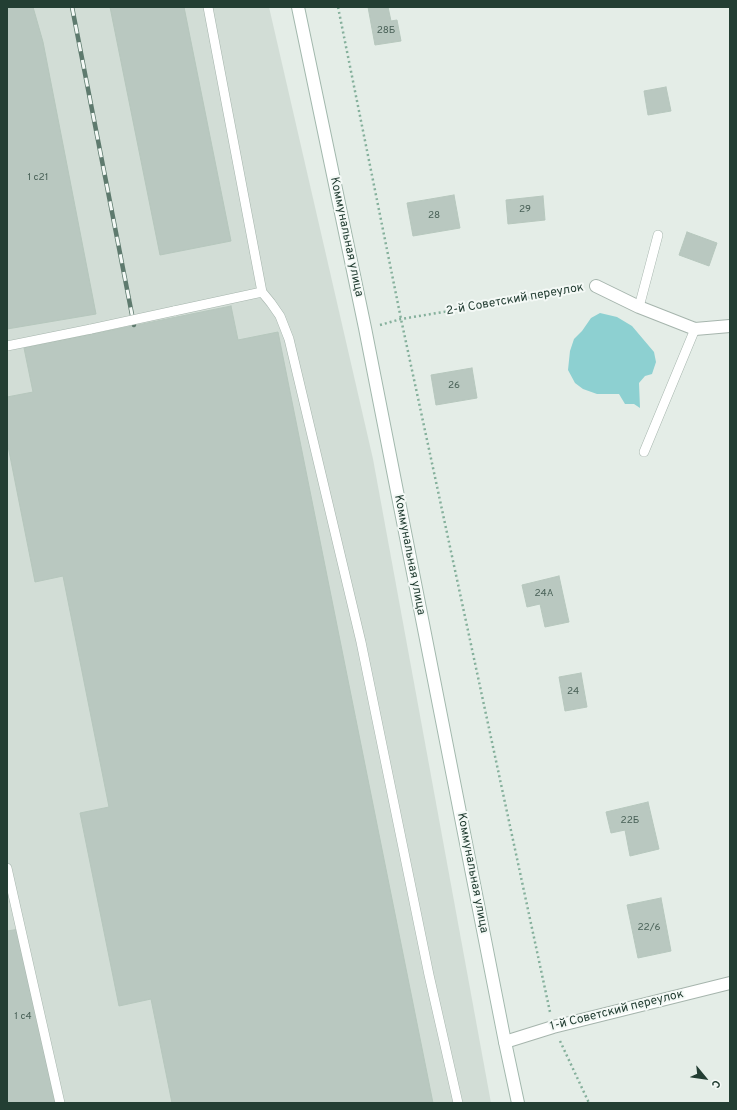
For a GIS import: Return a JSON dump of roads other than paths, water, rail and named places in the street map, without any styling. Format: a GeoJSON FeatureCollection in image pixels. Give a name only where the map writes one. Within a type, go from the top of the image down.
{"type":"FeatureCollection","features":[{"type":"Feature","properties":{"kind":"street","name":"Коммунальная улица"},"geometry":{"type":"LineString","coordinates":[[298,7],[364,328],[518,1103]]}},
{"type":"Feature","properties":{"kind":"street","name":"2-й Советский переулок"},"geometry":{"type":"LineString","coordinates":[[596,286],[639,307],[695,329],[730,326]]}},
{"type":"Feature","properties":{"kind":"street","name":"1-й Советский переулок"},"geometry":{"type":"LineString","coordinates":[[506,1042],[553,1027],[730,984]]}},
{"type":"Feature","properties":{"kind":"lane"},"geometry":{"type":"LineString","coordinates":[[208,7],[262,292],[280,316],[289,339],[361,642],[429,975],[458,1103]]}},
{"type":"Feature","properties":{"kind":"lane"},"geometry":{"type":"LineString","coordinates":[[639,307],[658,234]]}},
{"type":"Feature","properties":{"kind":"lane"},"geometry":{"type":"LineString","coordinates":[[7,346],[262,292]]}},
{"type":"Feature","properties":{"kind":"lane"},"geometry":{"type":"LineString","coordinates":[[644,452],[695,329]]}},
{"type":"Feature","properties":{"kind":"lane"},"geometry":{"type":"LineString","coordinates":[[7,868],[60,1103]]}},
{"type":"Feature","properties":{"kind":"water"},"geometry":{"type":"Polygon","coordinates":[[[600,313],[617,317],[632,326],[654,352],[656,362],[652,374],[645,376],[639,383],[640,408],[634,404],[625,404],[619,394],[597,394],[583,389],[575,383],[568,370],[570,351],[574,339],[591,318],[600,313]]]}},
{"type":"Feature","properties":{"kind":"railway"},"geometry":{"type":"LineString","coordinates":[[72,7],[134,325]]}}]}
